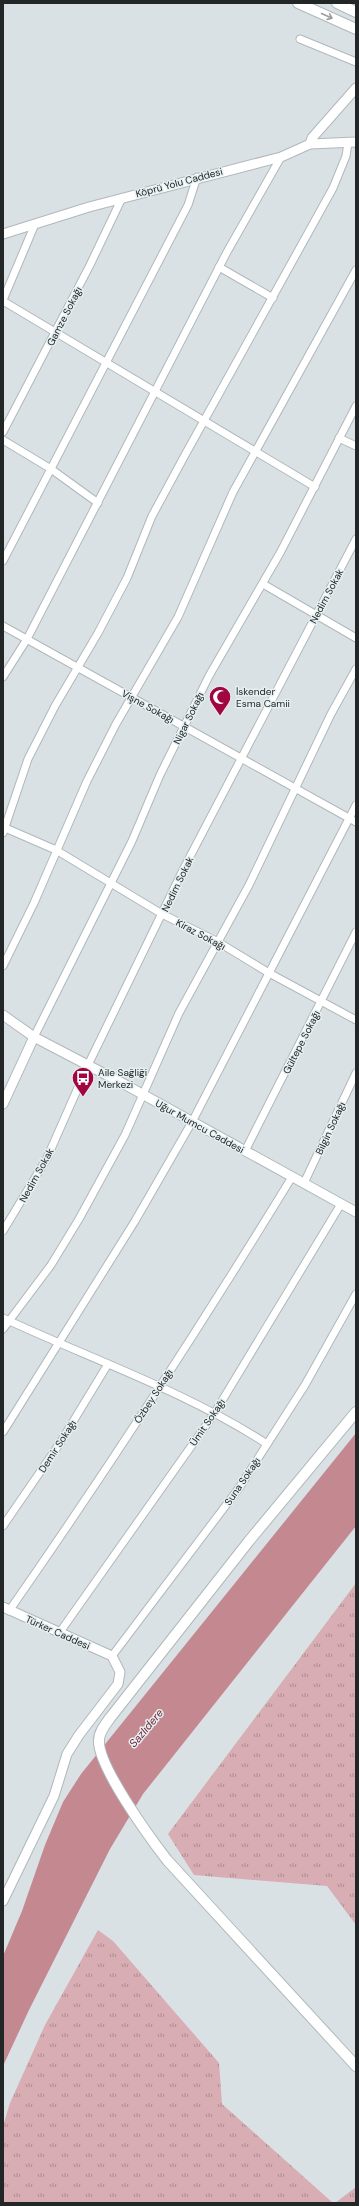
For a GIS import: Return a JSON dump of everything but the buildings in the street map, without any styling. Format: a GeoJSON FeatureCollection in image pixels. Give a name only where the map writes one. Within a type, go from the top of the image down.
{"type":"FeatureCollection","features":[{"type":"Feature","properties":{"kind":"main road"},"geometry":{"type":"LineString","coordinates":[[298,3],[356,30]]}},
{"type":"Feature","properties":{"kind":"main road"},"geometry":{"type":"LineString","coordinates":[[337,3],[356,12]]}},
{"type":"Feature","properties":{"kind":"main road"},"geometry":{"type":"LineString","coordinates":[[356,1412],[249,1541],[102,1730],[98,1740],[100,1752],[111,1775],[166,1860],[356,2066]]}},
{"type":"Feature","properties":{"kind":"street"},"geometry":{"type":"LineString","coordinates":[[300,39],[356,62]]}},
{"type":"Feature","properties":{"kind":"street"},"geometry":{"type":"LineString","coordinates":[[310,144],[312,138],[356,88]]}},
{"type":"Feature","properties":{"kind":"street"},"geometry":{"type":"LineString","coordinates":[[4,829],[28,759],[55,706],[127,578],[152,516],[333,188],[352,143]]}},
{"type":"Feature","properties":{"kind":"street","name":"Köprü Yolu Caddesi"},"geometry":{"type":"LineString","coordinates":[[3,234],[197,177],[281,157],[310,144],[352,143]]}},
{"type":"Feature","properties":{"kind":"street"},"geometry":{"type":"LineString","coordinates":[[3,677],[27,639],[219,267],[281,157]]}},
{"type":"Feature","properties":{"kind":"street"},"geometry":{"type":"LineString","coordinates":[[3,561],[105,362],[188,205],[197,177]]}},
{"type":"Feature","properties":{"kind":"street","name":"Gamze Sokağı"},"geometry":{"type":"LineString","coordinates":[[3,432],[122,198]]}},
{"type":"Feature","properties":{"kind":"street"},"geometry":{"type":"LineString","coordinates":[[35,224],[3,300],[315,487]]}},
{"type":"Feature","properties":{"kind":"street"},"geometry":{"type":"LineString","coordinates":[[219,267],[273,298]]}},
{"type":"Feature","properties":{"kind":"street"},"geometry":{"type":"LineString","coordinates":[[3,966],[34,903],[87,781],[132,697],[178,617],[232,492],[356,270]]}},
{"type":"Feature","properties":{"kind":"street","name":"Nigar Sokağı"},"geometry":{"type":"LineString","coordinates":[[34,1037],[111,882],[209,676],[263,584],[356,406]]}},
{"type":"Feature","properties":{"kind":"street"},"geometry":{"type":"LineString","coordinates":[[339,438],[356,446]]}},
{"type":"Feature","properties":{"kind":"street"},"geometry":{"type":"LineString","coordinates":[[3,440],[51,469],[98,503]]}},
{"type":"Feature","properties":{"kind":"street","name":"Nedim Sokak"},"geometry":{"type":"LineString","coordinates":[[3,1231],[47,1158],[88,1065],[162,914],[241,758],[356,539]]}},
{"type":"Feature","properties":{"kind":"street"},"geometry":{"type":"LineString","coordinates":[[263,584],[356,638]]}},
{"type":"Feature","properties":{"kind":"street","name":"Vişne Sokağı"},"geometry":{"type":"LineString","coordinates":[[3,626],[353,820]]}},
{"type":"Feature","properties":{"kind":"street"},"geometry":{"type":"LineString","coordinates":[[3,1329],[6,1320],[51,1265],[79,1219],[125,1135],[179,1013],[249,885],[331,714],[356,669]]}},
{"type":"Feature","properties":{"kind":"street"},"geometry":{"type":"LineString","coordinates":[[3,1432],[135,1221],[192,1122],[269,973],[353,820],[356,805]]}},
{"type":"Feature","properties":{"kind":"street","name":"Kiraz Sokağı"},"geometry":{"type":"LineString","coordinates":[[4,829],[56,850],[162,914],[218,942],[269,973],[356,1020]]}},
{"type":"Feature","properties":{"kind":"street","name":"Gültepe Sokağı"},"geometry":{"type":"LineString","coordinates":[[246,1151],[356,932]]}},
{"type":"Feature","properties":{"kind":"street","name":"Uğur Mumcu Caddesi"},"geometry":{"type":"LineString","coordinates":[[3,1015],[34,1037],[144,1095],[356,1212]]}},
{"type":"Feature","properties":{"kind":"street"},"geometry":{"type":"LineString","coordinates":[[3,1104],[34,1037]]}},
{"type":"Feature","properties":{"kind":"street","name":"Bilgin Sokağı"},"geometry":{"type":"LineString","coordinates":[[304,1183],[356,1073]]}},
{"type":"Feature","properties":{"kind":"street","name":"Özbey Sokağı"},"geometry":{"type":"LineString","coordinates":[[6,1609],[96,1485],[158,1387],[214,1303],[292,1177]]}},
{"type":"Feature","properties":{"kind":"street","name":"Ümit Sokağı"},"geometry":{"type":"LineString","coordinates":[[60,1632],[214,1414],[341,1204]]}},
{"type":"Feature","properties":{"kind":"street","name":"Suna Sokağı"},"geometry":{"type":"LineString","coordinates":[[112,1656],[240,1488],[266,1444],[305,1385],[356,1294]]}},
{"type":"Feature","properties":{"kind":"street"},"geometry":{"type":"LineString","coordinates":[[6,1320],[108,1364],[238,1425],[266,1444]]}},
{"type":"Feature","properties":{"kind":"street","name":"Demir Sokağı"},"geometry":{"type":"LineString","coordinates":[[3,1526],[60,1443],[108,1364]]}},
{"type":"Feature","properties":{"kind":"street","name":"Türker Caddesi"},"geometry":{"type":"LineString","coordinates":[[6,1609],[112,1656]]}},
{"type":"Feature","properties":{"kind":"street"},"geometry":{"type":"LineString","coordinates":[[3,1901],[54,1796],[67,1754],[79,1735],[118,1684],[120,1672],[112,1656]]}},
{"type":"Feature","properties":{"kind":"green space"},"geometry":{"type":"Polygon","coordinates":[[[356,1583],[356,1925],[327,1886],[194,1875],[168,1834],[356,1583]]]}},
{"type":"Feature","properties":{"kind":"green space"},"geometry":{"type":"Polygon","coordinates":[[[98,1930],[113,1941],[219,2063],[222,2104],[333,2203],[3,2203],[3,2126],[10,2103],[45,2025],[98,1930]]]}},
{"type":"Feature","properties":{"kind":"green space"},"geometry":{"type":"Polygon","coordinates":[[[356,2187],[356,2203],[335,2203],[356,2187]]]}},
{"type":"Feature","properties":{"kind":"water","name":"Sazlıdere"},"geometry":{"type":"Polygon","coordinates":[[[356,1433],[356,1526],[143,1794],[110,1849],[29,2010],[3,2066],[3,1956],[22,1911],[45,1845],[63,1802],[81,1774],[356,1433]]]}},
{"type":"Feature","properties":{"kind":"place","name":"İskender Esma Camii"},"geometry":{"type":"Point","coordinates":[220,716]}},
{"type":"Feature","properties":{"kind":"place","name":"Aile Sağliği Merkezi"},"geometry":{"type":"Point","coordinates":[83,1098]}}]}
